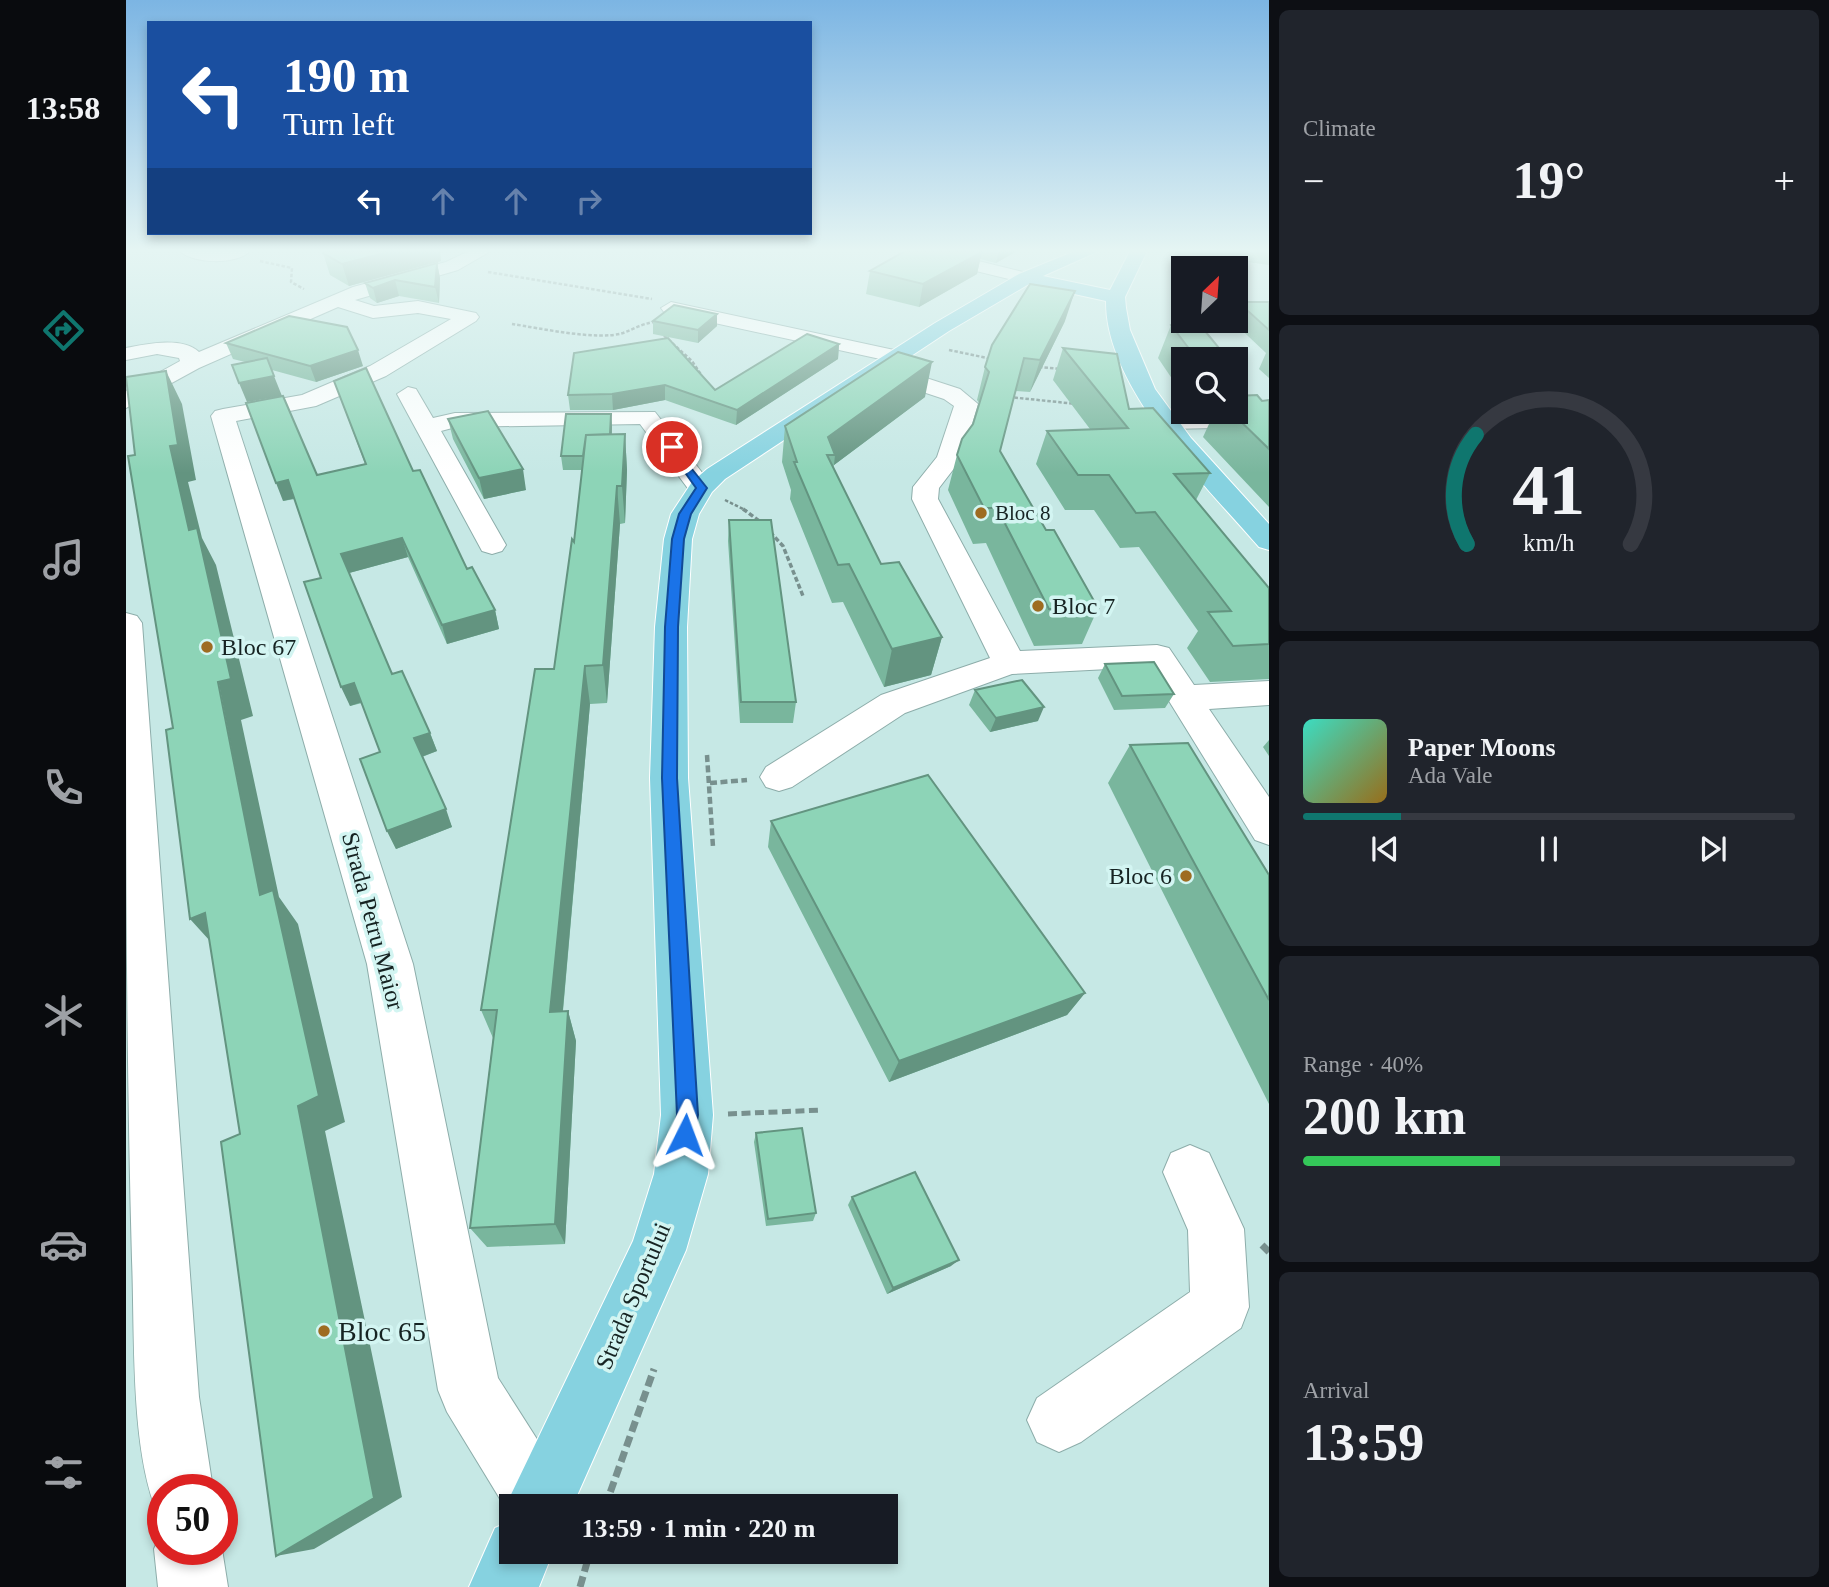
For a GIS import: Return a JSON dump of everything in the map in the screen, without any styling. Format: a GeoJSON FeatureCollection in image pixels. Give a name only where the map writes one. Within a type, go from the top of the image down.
{"type":"FeatureCollection","features":[{"type":"Feature","properties":{"kind":"main road","name":"Strada Sportului"},"geometry":{"type":"LineString","coordinates":[[544,1494],[657,1250],[681,1174],[687,1115],[669,778],[671,627],[678,539],[685,514],[710,492],[733,462],[951,325]]}},
{"type":"Feature","properties":{"kind":"main road"},"geometry":{"type":"LineString","coordinates":[[1119,325],[1144,390],[1165,422],[1269,541]]}},
{"type":"Feature","properties":{"kind":"main road","name":"Strada Sportului"},"geometry":{"type":"LineString","coordinates":[[504,1587],[514,1564]]}},
{"type":"Feature","properties":{"kind":"street"},"geometry":{"type":"LineString","coordinates":[[126,401],[191,363],[281,325]]}},
{"type":"Feature","properties":{"kind":"street","name":"Strada Petru Maior"},"geometry":{"type":"LineString","coordinates":[[455,325],[378,371],[308,401],[223,416],[390,964],[469,1390],[519,1494]]}},
{"type":"Feature","properties":{"kind":"street"},"geometry":{"type":"LineString","coordinates":[[734,325],[886,366],[952,394],[966,404],[949,458],[926,486],[925,499],[1009,663]]}},
{"type":"Feature","properties":{"kind":"street"},"geometry":{"type":"LineString","coordinates":[[126,354],[171,348],[189,353],[191,363]]}},
{"type":"Feature","properties":{"kind":"street"},"geometry":{"type":"LineString","coordinates":[[408,394],[492,545]]}},
{"type":"Feature","properties":{"kind":"street"},"geometry":{"type":"LineString","coordinates":[[425,428],[455,419],[647,417],[710,492]]}},
{"type":"Feature","properties":{"kind":"street"},"geometry":{"type":"LineString","coordinates":[[1165,422],[1269,420]]}},
{"type":"Feature","properties":{"kind":"street"},"geometry":{"type":"LineString","coordinates":[[126,623],[168,1397],[178,1474]]}},
{"type":"Feature","properties":{"kind":"street"},"geometry":{"type":"LineString","coordinates":[[779,778],[892,704],[1009,663],[1157,656],[1269,829]]}},
{"type":"Feature","properties":{"kind":"street"},"geometry":{"type":"LineString","coordinates":[[1185,698],[1269,694]]}},
{"type":"Feature","properties":{"kind":"street"},"geometry":{"type":"LineString","coordinates":[[1059,1420],[1220,1307],[1216,1229],[1190,1172]]}},
{"type":"Feature","properties":{"kind":"street"},"geometry":{"type":"LineString","coordinates":[[190,1565],[193,1587]]}},
{"type":"Feature","properties":{"kind":"path"},"geometry":{"type":"LineString","coordinates":[[519,325],[582,334],[623,333],[635,325]]}},
{"type":"Feature","properties":{"kind":"path"},"geometry":{"type":"LineString","coordinates":[[652,325],[692,362],[705,383]]}},
{"type":"Feature","properties":{"kind":"path"},"geometry":{"type":"LineString","coordinates":[[886,366],[934,346],[996,360]]}},
{"type":"Feature","properties":{"kind":"path"},"geometry":{"type":"LineString","coordinates":[[1032,366],[1067,370]]}},
{"type":"Feature","properties":{"kind":"path"},"geometry":{"type":"LineString","coordinates":[[1000,395],[1081,405]]}},
{"type":"Feature","properties":{"kind":"path"},"geometry":{"type":"LineString","coordinates":[[710,492],[756,516],[783,546],[803,596]]}},
{"type":"Feature","properties":{"kind":"path"},"geometry":{"type":"LineString","coordinates":[[706,744],[713,852]]}},
{"type":"Feature","properties":{"kind":"path"},"geometry":{"type":"LineString","coordinates":[[724,1100],[724,1127]]}},
{"type":"Feature","properties":{"kind":"path"},"geometry":{"type":"LineString","coordinates":[[725,1114],[822,1110]]}},
{"type":"Feature","properties":{"kind":"path"},"geometry":{"type":"LineString","coordinates":[[610,1494],[656,1364]]}},
{"type":"Feature","properties":{"kind":"path"},"geometry":{"type":"LineString","coordinates":[[580,1587],[587,1564]]}},
{"type":"Feature","properties":{"kind":"building"},"geometry":{"type":"Polygon","coordinates":[[[268,325],[337,325],[347,327],[358,350],[310,366],[226,343],[268,325]]]}},
{"type":"Feature","properties":{"kind":"building"},"geometry":{"type":"Polygon","coordinates":[[[673,325],[704,325],[698,330],[673,325]]]}},
{"type":"Feature","properties":{"kind":"building"},"geometry":{"type":"Polygon","coordinates":[[[1004,325],[1058,325],[1040,360],[1024,358],[1000,451],[1046,530],[1054,530],[1098,608],[1049,609],[997,508],[984,508],[957,455],[962,439],[973,424],[989,372],[985,367],[992,345],[1004,325]]]}},
{"type":"Feature","properties":{"kind":"building"},"geometry":{"type":"Polygon","coordinates":[[[1177,333],[1207,333],[1218,347],[1188,347],[1177,333]]]}},
{"type":"Feature","properties":{"kind":"building"},"geometry":{"type":"Polygon","coordinates":[[[807,334],[839,344],[737,410],[665,385],[612,394],[568,395],[574,353],[668,338],[715,390],[807,334]]]}},
{"type":"Feature","properties":{"kind":"building"},"geometry":{"type":"Polygon","coordinates":[[[1063,348],[1117,354],[1129,409],[1153,408],[1210,473],[1174,474],[1269,588],[1269,644],[1233,646],[1208,612],[1231,611],[1155,512],[1136,513],[1109,475],[1078,475],[1047,431],[1128,428],[1063,348]]]}},
{"type":"Feature","properties":{"kind":"building"},"geometry":{"type":"Polygon","coordinates":[[[898,352],[932,362],[828,437],[835,455],[827,455],[881,564],[899,562],[942,637],[892,649],[849,564],[838,565],[794,462],[797,462],[785,426],[898,352]]]}},
{"type":"Feature","properties":{"kind":"building"},"geometry":{"type":"Polygon","coordinates":[[[267,358],[274,376],[239,383],[232,365],[267,358]]]}},
{"type":"Feature","properties":{"kind":"building"},"geometry":{"type":"Polygon","coordinates":[[[366,368],[413,471],[420,470],[467,569],[472,567],[495,610],[442,625],[402,538],[341,554],[392,674],[402,671],[430,733],[414,738],[446,809],[387,831],[360,759],[380,752],[354,683],[341,687],[304,582],[321,578],[288,480],[276,483],[246,403],[283,396],[317,475],[366,464],[334,381],[366,368]]]}},
{"type":"Feature","properties":{"kind":"building"},"geometry":{"type":"Polygon","coordinates":[[[166,371],[178,445],[170,446],[189,530],[197,528],[231,679],[218,682],[260,895],[273,890],[319,1096],[298,1106],[374,1498],[276,1556],[221,1142],[240,1134],[205,913],[190,919],[166,730],[173,728],[128,456],[135,455],[126,377],[166,371]]]}},
{"type":"Feature","properties":{"kind":"building"},"geometry":{"type":"Polygon","coordinates":[[[1248,395],[1257,395],[1262,401],[1269,400],[1269,449],[1243,424],[1248,424],[1248,395]]]}},
{"type":"Feature","properties":{"kind":"building"},"geometry":{"type":"Polygon","coordinates":[[[488,411],[523,469],[479,478],[448,419],[488,411]]]}},
{"type":"Feature","properties":{"kind":"building"},"geometry":{"type":"Polygon","coordinates":[[[566,414],[611,414],[610,434],[586,435],[583,456],[561,456],[566,414]]]}},
{"type":"Feature","properties":{"kind":"building"},"geometry":{"type":"Polygon","coordinates":[[[625,434],[622,486],[617,486],[603,665],[585,666],[550,1012],[568,1011],[555,1224],[470,1228],[497,1010],[481,1010],[535,669],[554,669],[572,539],[574,542],[586,435],[625,434]]]}},
{"type":"Feature","properties":{"kind":"building"},"geometry":{"type":"Polygon","coordinates":[[[729,520],[771,520],[796,702],[741,702],[729,520]]]}},
{"type":"Feature","properties":{"kind":"building"},"geometry":{"type":"Polygon","coordinates":[[[1154,662],[1174,694],[1122,696],[1105,664],[1154,662]]]}},
{"type":"Feature","properties":{"kind":"building"},"geometry":{"type":"Polygon","coordinates":[[[1022,680],[1044,707],[996,718],[975,690],[1022,680]]]}},
{"type":"Feature","properties":{"kind":"building"},"geometry":{"type":"Polygon","coordinates":[[[1188,743],[1269,875],[1269,1000],[1130,745],[1188,743]]]}},
{"type":"Feature","properties":{"kind":"building"},"geometry":{"type":"Polygon","coordinates":[[[928,775],[1085,993],[899,1061],[771,821],[928,775]]]}},
{"type":"Feature","properties":{"kind":"building"},"geometry":{"type":"Polygon","coordinates":[[[802,1128],[816,1213],[768,1219],[756,1133],[802,1128]]]}},
{"type":"Feature","properties":{"kind":"building"},"geometry":{"type":"Polygon","coordinates":[[[915,1172],[959,1260],[893,1288],[852,1197],[915,1172]]]}},
{"type":"Feature","properties":{"kind":"place","name":"Bloc 8"},"geometry":{"type":"Point","coordinates":[981,513]}},
{"type":"Feature","properties":{"kind":"place","name":"Bloc 7"},"geometry":{"type":"Point","coordinates":[1038,606]}},
{"type":"Feature","properties":{"kind":"place","name":"Bloc 67"},"geometry":{"type":"Point","coordinates":[207,647]}},
{"type":"Feature","properties":{"kind":"place","name":"Bloc 6"},"geometry":{"type":"Point","coordinates":[1186,876]}},
{"type":"Feature","properties":{"kind":"place","name":"Bloc 65"},"geometry":{"type":"Point","coordinates":[324,1331]}},
{"type":"Feature","properties":{"kind":"route"},"geometry":{"type":"LineString","coordinates":[[672,447],[701,488],[685,514],[678,539],[671,627],[669,778],[687,1115],[685,1135]]}}]}
